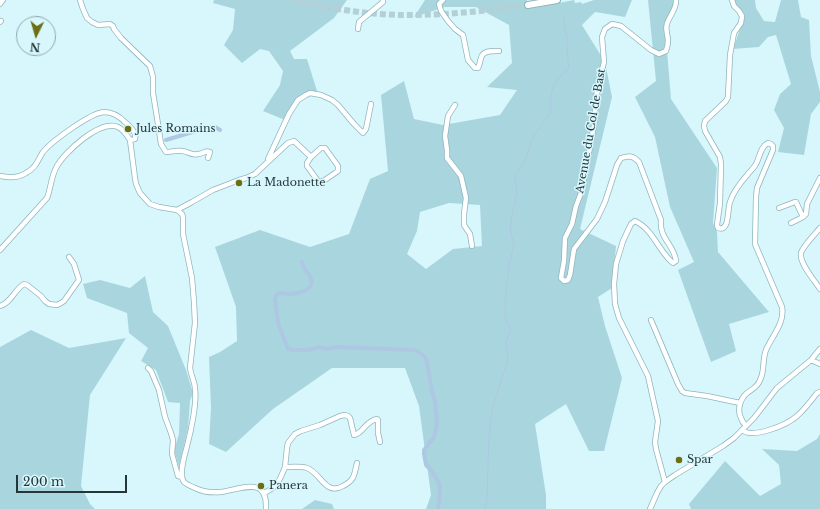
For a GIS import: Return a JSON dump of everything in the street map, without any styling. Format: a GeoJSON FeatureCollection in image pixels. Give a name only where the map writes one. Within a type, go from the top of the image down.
{"type":"FeatureCollection","features":[{"type":"Feature","properties":{"kind":"highway"},"geometry":{"type":"LineString","coordinates":[[528,5],[556,0]]}},
{"type":"Feature","properties":{"kind":"street"},"geometry":{"type":"LineString","coordinates":[[0,4],[4,0]]}},
{"type":"Feature","properties":{"kind":"street"},"geometry":{"type":"LineString","coordinates":[[80,0],[83,9],[92,22],[98,25],[110,24],[113,26],[121,38],[150,66],[153,77],[152,93],[161,144],[166,152],[183,150],[192,155],[196,155],[208,151],[210,154],[208,158]]}},
{"type":"Feature","properties":{"kind":"street"},"geometry":{"type":"LineString","coordinates":[[358,29],[359,22],[383,0]]}},
{"type":"Feature","properties":{"kind":"street"},"geometry":{"type":"LineString","coordinates":[[443,0],[439,4],[441,12],[455,29],[463,35],[468,60],[475,68],[478,68],[481,55],[483,53],[499,51]]}},
{"type":"Feature","properties":{"kind":"street","name":"Avenue du Col de Bast"},"geometry":{"type":"LineString","coordinates":[[665,482],[656,449],[658,421],[648,376],[619,318],[614,304],[614,284],[616,264],[623,241],[631,224],[635,221],[641,224],[657,242],[669,260],[673,262],[676,260],[675,254],[663,236],[661,220],[639,162],[630,156],[621,158],[617,165],[605,202],[597,219],[574,249],[568,280],[564,281],[561,278],[564,261],[565,238],[572,224],[581,193],[594,125],[597,89],[604,62],[602,37],[605,29],[612,24],[620,26],[651,50],[659,54],[666,51],[668,40],[666,31],[667,24],[675,7],[676,0]]}},
{"type":"Feature","properties":{"kind":"street"},"geometry":{"type":"LineString","coordinates":[[732,0],[734,6],[742,16],[741,23],[734,34],[730,56],[728,97],[726,101],[705,121],[704,126],[704,131],[720,157],[721,164],[720,204],[717,225],[718,228],[724,228],[726,225],[730,201],[735,191],[756,165],[764,145],[768,143],[771,144],[773,146],[773,150],[757,188],[755,244],[782,307],[783,314],[780,324],[766,350],[761,379],[755,388],[742,398],[740,403],[740,417],[746,426]]}},
{"type":"Feature","properties":{"kind":"street"},"geometry":{"type":"LineString","coordinates":[[265,164],[289,114],[298,100],[306,95],[315,93],[332,100],[363,133],[366,129],[371,104]]}},
{"type":"Feature","properties":{"kind":"street"},"geometry":{"type":"LineString","coordinates":[[455,105],[448,116],[446,129],[445,136],[447,158],[461,176],[466,198],[464,225],[470,234],[472,246]]}},
{"type":"Feature","properties":{"kind":"street"},"geometry":{"type":"LineString","coordinates":[[0,176],[16,177],[28,172],[38,163],[44,152],[70,129],[96,114],[104,112],[113,113],[122,119],[135,134],[136,138],[130,140]]}},
{"type":"Feature","properties":{"kind":"street"},"geometry":{"type":"LineString","coordinates":[[0,250],[47,198],[53,174],[61,160],[82,139],[96,129],[110,125],[117,126],[121,129],[130,140],[136,184],[140,193],[146,201],[154,206],[177,210],[183,217],[183,234],[194,292],[195,317],[190,372],[195,386],[196,396],[182,477]]}},
{"type":"Feature","properties":{"kind":"street"},"geometry":{"type":"LineString","coordinates":[[177,210],[213,190],[255,174],[288,143],[294,141],[311,157]]}},
{"type":"Feature","properties":{"kind":"street"},"geometry":{"type":"LineString","coordinates":[[321,148],[325,148],[338,166],[338,171],[322,182],[318,181],[307,166],[307,162],[311,157],[321,148]]}},
{"type":"Feature","properties":{"kind":"street"},"geometry":{"type":"LineString","coordinates":[[791,223],[806,214],[807,204],[820,178]]}},
{"type":"Feature","properties":{"kind":"street"},"geometry":{"type":"LineString","coordinates":[[779,208],[796,202],[803,217]]}},
{"type":"Feature","properties":{"kind":"street"},"geometry":{"type":"LineString","coordinates":[[820,228],[803,248],[801,254],[802,262],[820,289]]}},
{"type":"Feature","properties":{"kind":"street"},"geometry":{"type":"LineString","coordinates":[[0,306],[6,304],[16,290],[24,284],[41,296],[49,304],[57,305],[61,303],[78,284],[79,280],[74,264],[69,257]]}},
{"type":"Feature","properties":{"kind":"street"},"geometry":{"type":"LineString","coordinates":[[651,320],[678,384],[684,393],[708,396],[740,403]]}},
{"type":"Feature","properties":{"kind":"street"},"geometry":{"type":"LineString","coordinates":[[650,509],[657,492],[665,482],[734,438],[759,412],[777,388],[811,360],[820,349]]}},
{"type":"Feature","properties":{"kind":"street"},"geometry":{"type":"LineString","coordinates":[[811,360],[820,364]]}},
{"type":"Feature","properties":{"kind":"street"},"geometry":{"type":"LineString","coordinates":[[148,368],[151,371],[159,390],[165,417],[173,440],[172,454],[178,476],[182,477],[188,485],[211,493],[252,487],[261,490],[264,493],[266,509]]}},
{"type":"Feature","properties":{"kind":"street"},"geometry":{"type":"LineString","coordinates":[[742,430],[746,433],[752,434],[786,424],[796,417],[817,393],[820,392]]}},
{"type":"Feature","properties":{"kind":"street"},"geometry":{"type":"LineString","coordinates":[[264,493],[276,486],[285,467],[286,448],[288,443],[291,438],[300,431],[345,415],[350,418],[354,435],[359,434],[367,423],[377,418],[380,442]]}},
{"type":"Feature","properties":{"kind":"street"},"geometry":{"type":"LineString","coordinates":[[285,467],[306,468],[313,471],[331,489],[339,488],[353,479],[357,463]]}},
{"type":"Feature","properties":{"kind":"shaded area"},"geometry":{"type":"Polygon","coordinates":[[[214,0],[347,0],[334,18],[290,51],[294,59],[307,59],[317,91],[295,100],[285,120],[263,111],[280,85],[283,71],[269,51],[260,49],[242,63],[224,45],[233,30],[235,9],[213,3],[214,0]]]}},
{"type":"Feature","properties":{"kind":"shaded area"},"geometry":{"type":"Polygon","coordinates":[[[425,0],[527,0],[528,9],[574,0],[575,3],[581,2],[582,4],[594,0],[632,0],[625,17],[595,12],[582,25],[605,62],[612,97],[580,229],[616,246],[612,288],[598,297],[605,326],[622,378],[604,451],[589,451],[566,404],[535,424],[546,495],[546,509],[426,509],[431,495],[419,406],[405,368],[332,368],[273,409],[226,452],[209,444],[211,408],[209,357],[237,341],[236,307],[215,247],[260,230],[310,247],[349,234],[370,179],[388,171],[381,95],[404,81],[414,119],[443,125],[500,115],[517,90],[487,87],[512,63],[509,25],[476,7],[445,7],[414,17],[425,0]],[[449,203],[420,212],[417,231],[407,254],[426,269],[453,249],[482,246],[480,205],[449,203]]]}},
{"type":"Feature","properties":{"kind":"shaded area"},"geometry":{"type":"Polygon","coordinates":[[[648,0],[674,0],[674,6],[665,27],[671,99],[717,168],[713,223],[717,232],[718,252],[769,312],[729,324],[736,351],[711,362],[678,270],[694,262],[670,207],[655,137],[635,97],[656,81],[648,0]]]}},
{"type":"Feature","properties":{"kind":"shaded area"},"geometry":{"type":"Polygon","coordinates":[[[735,0],[755,0],[756,8],[764,21],[775,22],[781,0],[798,0],[801,17],[809,20],[811,56],[820,92],[820,102],[811,114],[804,155],[778,152],[784,128],[774,110],[780,94],[791,84],[776,35],[768,37],[759,47],[733,49],[744,22],[742,12],[735,3],[735,0]]]}},
{"type":"Feature","properties":{"kind":"shaded area"},"geometry":{"type":"Polygon","coordinates":[[[145,276],[153,312],[168,326],[186,370],[193,393],[190,401],[188,428],[179,467],[174,450],[179,434],[180,403],[168,402],[156,370],[141,361],[148,348],[129,333],[127,313],[87,298],[83,284],[100,280],[130,288],[145,276]]]}},
{"type":"Feature","properties":{"kind":"shaded area"},"geometry":{"type":"Polygon","coordinates":[[[31,330],[69,348],[126,338],[90,395],[81,486],[90,504],[95,509],[0,509],[0,347],[31,330]]]}},
{"type":"Feature","properties":{"kind":"shaded area"},"geometry":{"type":"Polygon","coordinates":[[[820,434],[820,509],[691,509],[689,504],[725,461],[760,496],[781,484],[779,465],[762,449],[797,451],[817,439],[820,434]]]}},
{"type":"Feature","properties":{"kind":"shaded area"},"geometry":{"type":"Polygon","coordinates":[[[315,500],[332,504],[334,509],[302,509],[315,500]]]}},
{"type":"Feature","properties":{"kind":"waterway"},"geometry":{"type":"LineString","coordinates":[[485,509],[487,497],[489,435],[492,410],[508,359],[506,342],[511,330],[505,317],[505,301],[509,265],[514,245],[510,229],[517,193],[515,176],[524,163],[534,136],[551,112],[553,87],[559,78],[569,68],[564,17]]}},
{"type":"Feature","properties":{"kind":"waterway"},"geometry":{"type":"LineString","coordinates":[[166,140],[209,127],[215,127],[220,130]]}},
{"type":"Feature","properties":{"kind":"waterway"},"geometry":{"type":"LineString","coordinates":[[302,262],[311,280],[310,287],[307,290],[290,294],[279,293],[275,299],[278,323],[288,349],[309,350],[319,347],[327,349],[336,347],[413,350],[425,357],[435,401],[437,423],[434,437],[424,450],[424,454],[426,465],[432,471],[439,483],[440,495],[438,509]]}},
{"type":"Feature","properties":{"kind":"tunnel"},"geometry":{"type":"LineString","coordinates":[[291,0],[319,6],[377,14],[406,15],[467,12],[528,5]]}},
{"type":"Feature","properties":{"kind":"place","name":"Jules Romains"},"geometry":{"type":"Point","coordinates":[128,129]}},
{"type":"Feature","properties":{"kind":"place","name":"La Madonette"},"geometry":{"type":"Point","coordinates":[239,183]}},
{"type":"Feature","properties":{"kind":"place","name":"Spar"},"geometry":{"type":"Point","coordinates":[679,460]}},
{"type":"Feature","properties":{"kind":"place","name":"Panera"},"geometry":{"type":"Point","coordinates":[261,486]}}]}
